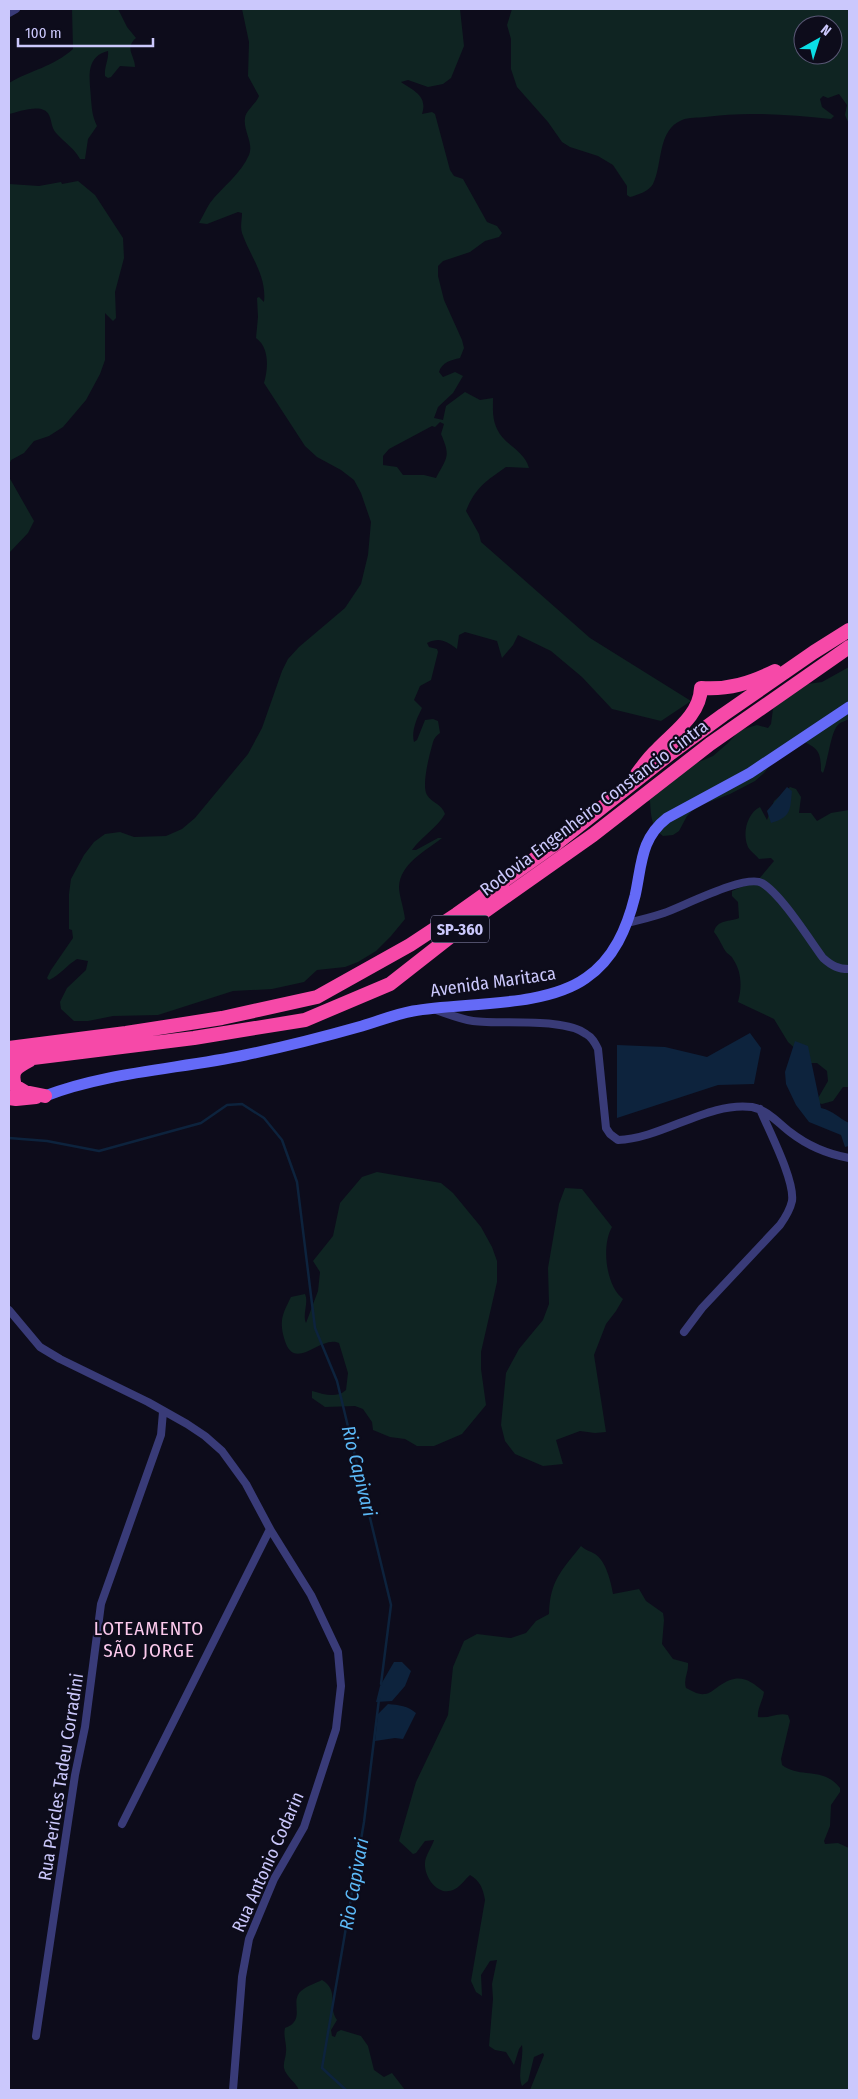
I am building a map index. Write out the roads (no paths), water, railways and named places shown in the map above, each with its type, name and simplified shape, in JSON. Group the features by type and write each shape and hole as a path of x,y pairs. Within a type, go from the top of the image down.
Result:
{"highway":[{"name":"Rodovia Engenheiro Constancio Cintra","path":"9,1048 222,1018 317,997 410,945 458,914 557,843 686,742 814,652 849,630"},
{"name":"Rodovia Engenheiro Constancio Cintra","path":"9,1061 194,1038 305,1020 390,984 464,926 593,835 710,744 846,650"},
{"path":"621,794 650,757 692,713 701,696 701,688 720,689 734,687 766,675 798,658 814,652"},
{"path":"35,1058 20,1065 12,1077 15,1086 25,1092 45,1096"},
{"path":"9,1098 16,1100 45,1096"}],"street":[{"path":"9,13 16,9"},
{"name":"Avenida Maritaca","path":"45,1096 67,1087 244,1056 317,1039 412,1011 545,996 570,988 587,978 615,949 627,923 645,846 656,827 667,818 750,773 849,707"},
{"path":"627,923 663,914 731,886 754,881 762,882 779,899 823,958 839,969 849,969"},
{"path":"434,1009 472,1021 550,1025 579,1029 586,1033 592,1038 598,1049 606,1128 618,1140 646,1134 729,1108 750,1107 760,1109 807,1144 823,1152 849,1158"},
{"path":"684,1332 702,1308 780,1225 788,1213 792,1193 778,1152 760,1109"},
{"name":"Rua Antonio Codarin","path":"9,1310 40,1347 163,1412 205,1436 222,1451 246,1484 270,1529 311,1595 338,1652 341,1686 336,1729 304,1827 274,1879 249,1938 242,1977 233,2090"},
{"name":"Rua Pericles Tadeu Corradini","path":"36,2036 75,1774 85,1727 101,1604 161,1435 163,1412"},
{"path":"122,1824 270,1529"}],"water":[{"path":"787,787 792,791 789,812 783,818 771,823 767,811"},
{"path":"750,1033 761,1048 754,1084 718,1085 617,1118 617,1045 665,1047 707,1057"},
{"path":"795,1041 808,1046 821,1108 849,1123 849,1146 845,1147 841,1135 809,1122 796,1105 786,1084 785,1072"},
{"path":"394,1662 402,1662 411,1671 405,1686 392,1701 376,1702 380,1686"},
{"path":"388,1704 407,1707 416,1713 403,1739 395,1738 375,1741 378,1714"}],"waterway":[{"name":"Rio Capivari","path":"9,1138 47,1141 99,1151 201,1123 227,1105 242,1104 264,1118 282,1140 297,1182 315,1328 337,1381 391,1605 381,1684"},
{"name":"Rio Capivari","path":"346,2090 322,2068 364,1822 379,1699"}],"district":[{"name":"LOTEAMENTO SÃO JORGE","path":"149,1639"}]}
